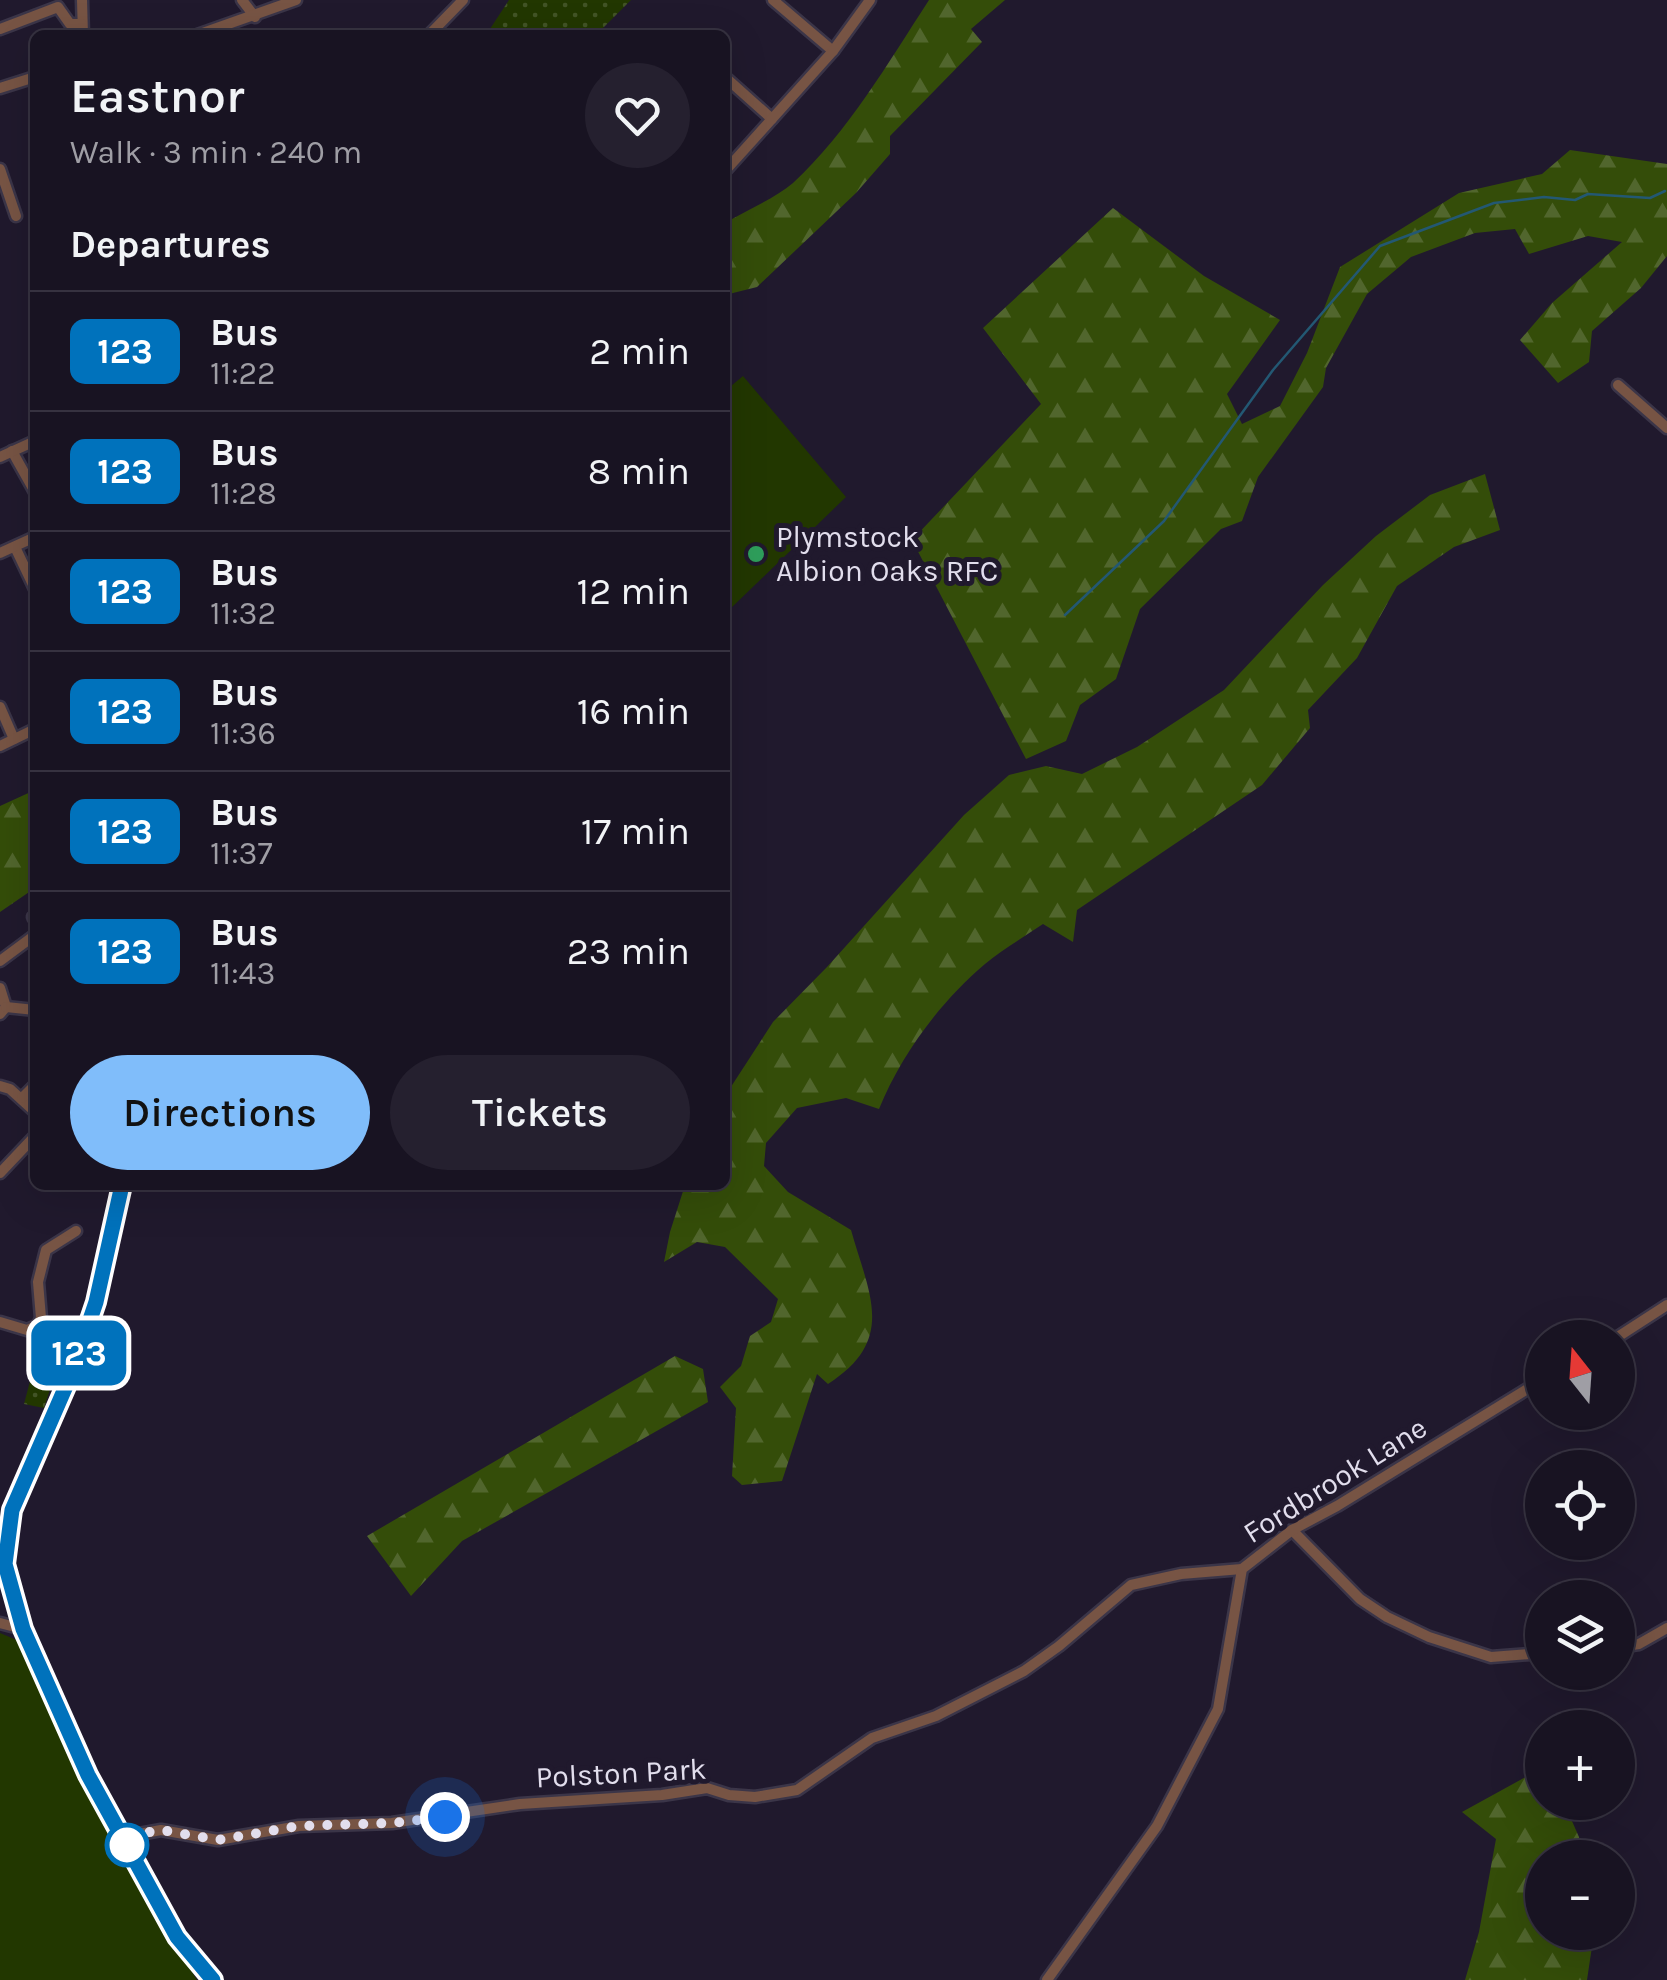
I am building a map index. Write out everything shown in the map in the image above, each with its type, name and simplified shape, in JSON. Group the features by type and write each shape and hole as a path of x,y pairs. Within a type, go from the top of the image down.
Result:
{"street":[{"path":"0,29 58,7 70,24 83,30 82,0"},
{"path":"242,0 256,16"},
{"path":"213,30 296,0"},
{"path":"434,30 463,0"},
{"path":"773,0 833,51"},
{"path":"730,164 741,147 772,119 833,51 870,0"},
{"path":"0,88 30,79"},
{"path":"730,81 772,119"},
{"path":"0,168 6,204 16,216"},
{"path":"1618,385 1667,428"},
{"path":"0,458 30,443"},
{"path":"12,451 30,483"},
{"path":"0,554 30,540"},
{"path":"15,547 30,578"},
{"path":"0,707 14,739"},
{"path":"0,746 30,731"},
{"path":"0,961 30,939"},
{"path":"0,988 3,1011 30,1010"},
{"path":"0,1086 30,1107"},
{"path":"22,1098 30,1090"},
{"path":"0,1173 30,1141"},
{"path":"121,1190 96,1302 79,1353 8,1523 5,1564 23,1629 88,1775 177,1937 213,1980"},
{"path":"0,1322 26,1330 38,1325 38,1282 46,1250 76,1231"},
{"path":"1635,1326 1667,1306"},
{"name":"Fordbrook Lane","path":"1047,1980 1157,1826 1218,1709 1242,1569 1292,1530 1338,1506 1525,1390"},
{"path":"1292,1530 1360,1599 1386,1617 1492,1657 1525,1654"},
{"name":"Polston Park","path":"123,1837 161,1830 218,1840 299,1826 392,1823 520,1804 684,1789 707,1788 755,1797 797,1790 872,1738 936,1716 1024,1671 1060,1646 1130,1585 1181,1574 1242,1569"},
{"path":"0,1623 23,1629"},
{"path":"1635,1644 1667,1628"}],"green space":[{"path":"509,0 631,0 601,30 489,30"},
{"path":"929,0 1005,0 971,29 982,42 890,136 890,154 856,193 757,287 730,294 730,220 793,183 832,142"},
{"path":"1570,150 1667,164 1667,256 1641,288 1592,331 1589,362 1558,383 1520,340 1552,303 1622,242 1588,236 1529,254 1515,229 1475,233 1411,257 1367,294 1326,368 1323,387 1258,477 1242,521 1221,529 1140,609 1116,679 1080,705 1066,741 1026,759 912,540 1041,404 983,328 1113,208 1204,276 1280,320 1227,394 1242,424 1280,406 1307,353 1340,267 1459,193 1542,174"},
{"name":"Plymstock Albion Oaks RFC","path":"743,376 846,497 730,609 730,387"},
{"path":"1485,474 1500,530 1454,547 1397,586 1357,658 1308,710 1310,728 1262,785 1077,910 1073,942 1043,924 985,964 923,1030 879,1109 846,1098 797,1108 766,1143 764,1166 788,1192 851,1230 872,1315 863,1350 850,1367 828,1384 817,1374 782,1481 742,1485 732,1476 736,1408 720,1387 741,1366 750,1336 771,1322 778,1299 725,1247 697,1242 664,1262 683,1190 730,1190 730,1088 773,1022 964,815 1009,775 1046,766 1082,774 1137,747 1224,690 1323,585 1376,536 1430,495"},
{"path":"30,792 30,891 0,912 0,806"},
{"path":"675,1356 703,1369 708,1402 462,1541 411,1596 367,1536"},
{"path":"33,1370 54,1377 44,1408 24,1404"},
{"path":"0,1633 19,1641 108,1831 197,1980 0,1980"},
{"path":"1525,1777 1525,1820 1572,1820 1579,1840 1525,1840 1525,1950 1591,1950 1587,1980 1465,1980 1479,1932 1496,1839 1462,1812"}],"waterway":[{"path":"1065,615 1164,521 1273,370 1380,246 1494,203 1544,197 1575,200 1588,194 1650,198 1665,191"}],"bus line":[{"name":"123","path":"121,1190 96,1302 73,1370 12,1510 5,1564 23,1629 88,1775 177,1937 213,1980"}],"place":[{"name":"Plymstock Albion Oaks RFC","path":"756,554"}],"route":[{"path":"127,1845 123,1837 161,1830 218,1840 299,1826 445,1817"}]}
